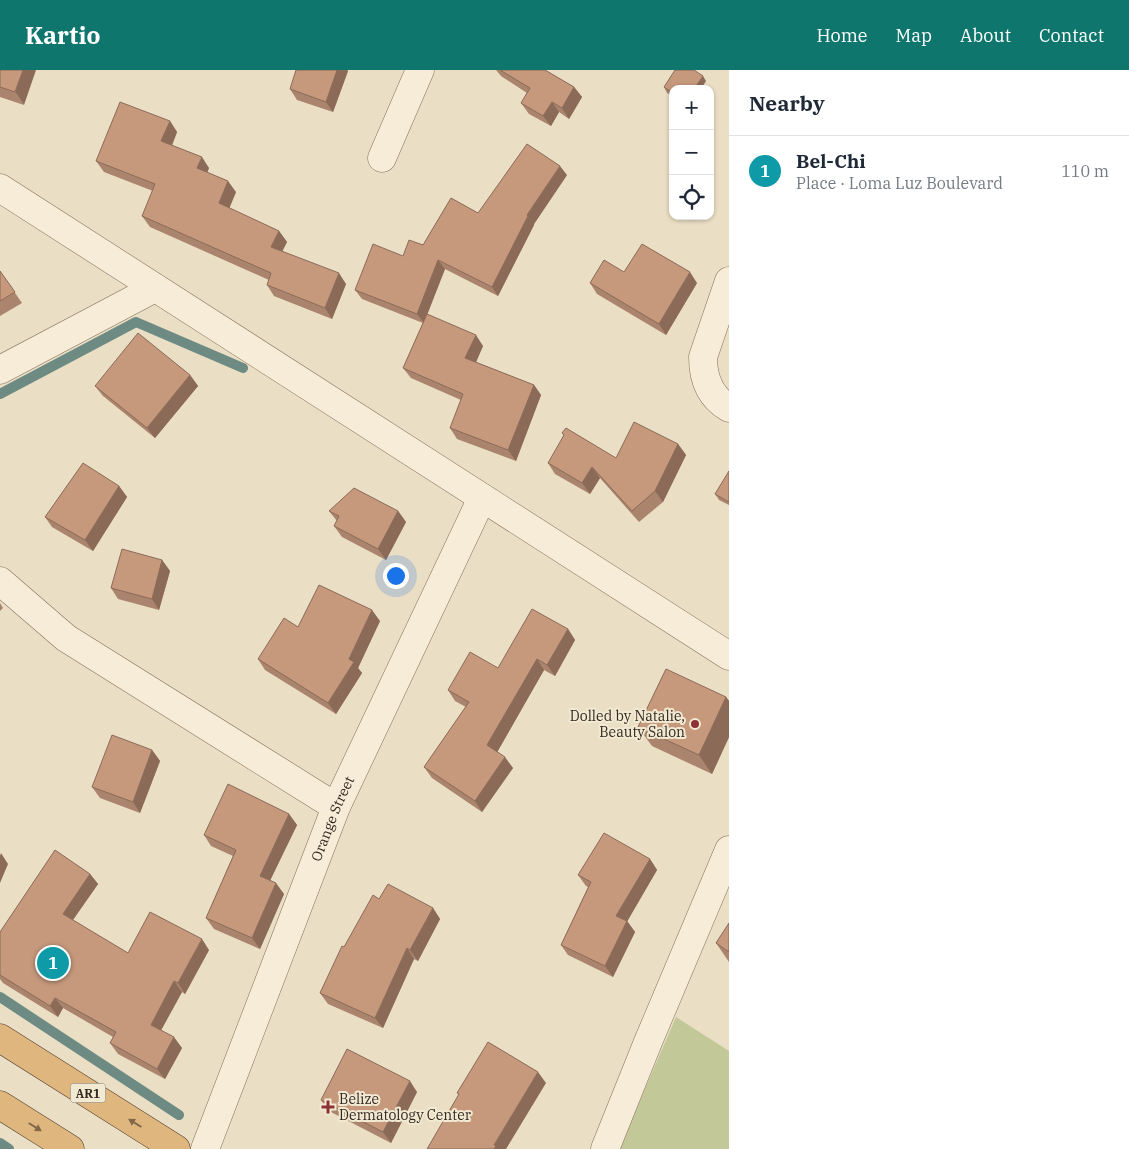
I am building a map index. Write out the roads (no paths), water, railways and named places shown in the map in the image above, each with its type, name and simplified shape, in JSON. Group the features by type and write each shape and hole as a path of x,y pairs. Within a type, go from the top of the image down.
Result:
{"highway":[{"name":"AR1","path":"0,1038 176,1149"},
{"path":"0,1105 70,1149"}],"street":[{"path":"382,158 420,70"},
{"path":"0,188 729,656"},
{"path":"729,281 703,357 703,370 709,388 723,405 729,408"},
{"path":"0,370 155,288"},
{"name":"Orange Street","path":"205,1149 336,807 482,498"},
{"path":"0,581 66,638 336,807"},
{"path":"605,1149 651,1034 729,850"}],"waterway":[{"path":"0,394 136,322 243,368"},
{"path":"0,997 179,1115"},
{"path":"0,1143 9,1149"}],"place":[{"name":"Dolled by Natalie, Beauty Salon","path":"695,724"},
{"name":"Bel-Chi","path":"53,963"},
{"name":"Belize Dermatology Center","path":"328,1107"}]}
